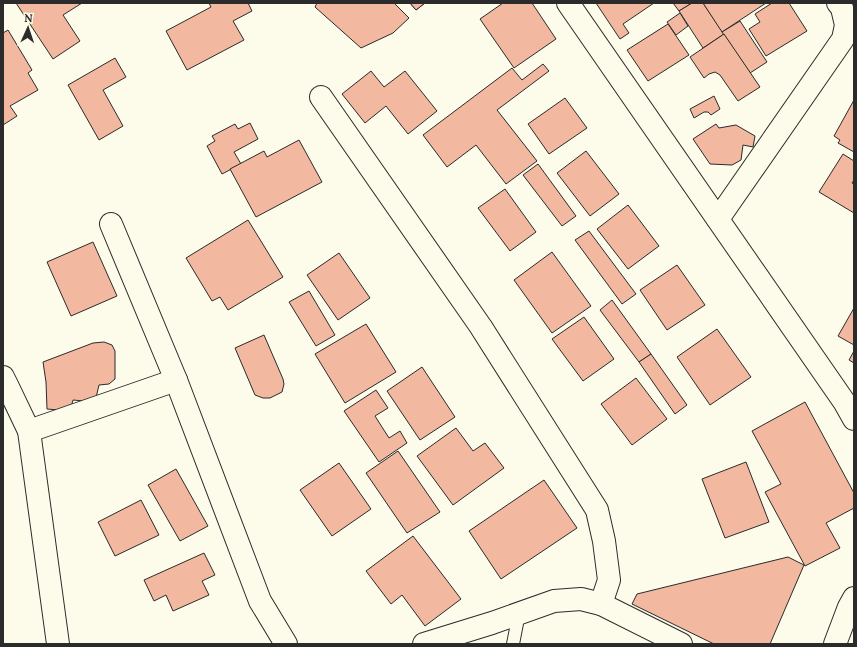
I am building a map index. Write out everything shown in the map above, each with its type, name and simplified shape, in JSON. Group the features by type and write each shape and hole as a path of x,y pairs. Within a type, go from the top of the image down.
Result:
{"street":[{"path":"568,3 718,219 854,419"},
{"path":"718,219 843,39 846,25 842,8 838,3"},
{"path":"322,97 481,327 597,510 604,541 609,580 601,604"},
{"path":"111,224 176,380 260,601 286,644"},
{"path":"29,431 176,380"},
{"path":"4,383 29,431 58,644"},
{"path":"835,644 854,598"},
{"path":"424,644 554,601 581,599 601,604 682,644"}],"lane":[{"path":"513,644 519,613"}],"building":[{"path":"16,3 82,3 63,15 80,41 53,59"},
{"path":"209,3 248,3 252,11 233,21 244,40 187,70 166,31 211,7"},
{"path":"317,3 394,3 409,18 393,33 361,48 315,7"},
{"path":"410,3 425,3 416,10"},
{"path":"410,3 425,3 416,10"},
{"path":"503,3 532,3 556,39 514,68 480,19"},
{"path":"596,3 654,3 623,24 629,33 620,39"},
{"path":"673,3 692,3 679,11"},
{"path":"692,3 703,3 724,34 703,48 679,11"},
{"path":"703,3 766,3 722,32"},
{"path":"772,3 789,3 807,31 766,56 749,29 760,22 755,14"},
{"path":"680,13 688,26 676,35 667,22"},
{"path":"740,21 767,62 750,73 722,32"},
{"path":"668,24 689,55 648,81 627,50"},
{"path":"8,30 32,70 28,73 38,90 10,106 17,116 3,125 3,33"},
{"path":"724,34 760,87 738,101 720,75 715,72 704,78 690,57"},
{"path":"115,58 126,77 103,90 123,126 99,140 68,85"},
{"path":"543,64 549,71 497,110 537,161 506,184 476,145 447,167 423,135 512,68 522,80"},
{"path":"371,71 384,87 405,71 437,111 408,134 386,106 365,123 342,94"},
{"path":"714,96 720,109 711,115 708,112 704,112 694,118 690,109"},
{"path":"565,98 587,128 549,154 528,124"},
{"path":"854,100 854,152 838,143 840,140 834,136"},
{"path":"250,123 258,139 234,152 241,164 222,174 207,146 215,141 212,136 235,124 238,129"},
{"path":"716,124 719,128 736,125 755,136 753,147 743,145 741,160 732,165 710,164 693,139"},
{"path":"299,140 322,182 256,217 230,169 264,151 267,157"},
{"path":"586,151 619,194 590,216 557,173"},
{"path":"843,154 854,161 854,180 852,183 854,184 854,213 819,192"},
{"path":"538,164 576,216 562,226 523,175"},
{"path":"505,189 536,232 510,251 478,208"},
{"path":"628,205 659,246 628,269 597,229"},
{"path":"248,220 283,277 228,310 220,297 212,301 186,258"},
{"path":"589,231 636,294 622,304 575,240"},
{"path":"93,242 117,296 71,316 47,262"},
{"path":"552,252 591,306 552,333 514,280"},
{"path":"339,253 370,298 338,320 307,275"},
{"path":"677,265 705,305 667,330 640,290"},
{"path":"309,291 335,335 316,346 289,302"},
{"path":"612,300 651,354 639,362 600,310"},
{"path":"854,308 854,345 838,336"},
{"path":"584,317 614,359 583,381 552,339"},
{"path":"366,324 396,372 345,403 315,354"},
{"path":"717,329 751,377 710,405 677,357"},
{"path":"264,335 284,384 282,392 270,398 263,398 255,395 235,348"},
{"path":"104,342 112,345 115,351 115,379 109,384 99,385 95,402 73,400 70,411 47,409 46,382 43,362 93,343"},
{"path":"854,351 854,363 849,360"},
{"path":"651,354 687,405 675,414 639,362"},
{"path":"422,367 455,417 420,440 387,391"},
{"path":"636,378 667,419 632,445 601,404"},
{"path":"376,390 388,408 375,416 389,438 400,431 407,443 379,462 344,411"},
{"path":"805,402 854,493 854,508 826,523 840,548 805,566 765,492 781,484 752,431"},
{"path":"456,428 473,451 485,443 504,468 453,505 417,456"},
{"path":"398,451 440,512 407,533 366,473"},
{"path":"746,462 769,522 725,538 702,479"},
{"path":"339,463 371,509 332,536 300,490"},
{"path":"176,469 208,526 180,541 148,485"},
{"path":"544,480 577,528 501,579 469,531"},
{"path":"141,500 159,535 115,556 98,522"},
{"path":"413,536 461,599 425,626 402,595 391,604 366,571"},
{"path":"204,553 215,575 202,581 209,595 173,611 166,595 154,601 144,580"},
{"path":"788,557 804,565 770,644 714,644 632,604 637,594"}]}
